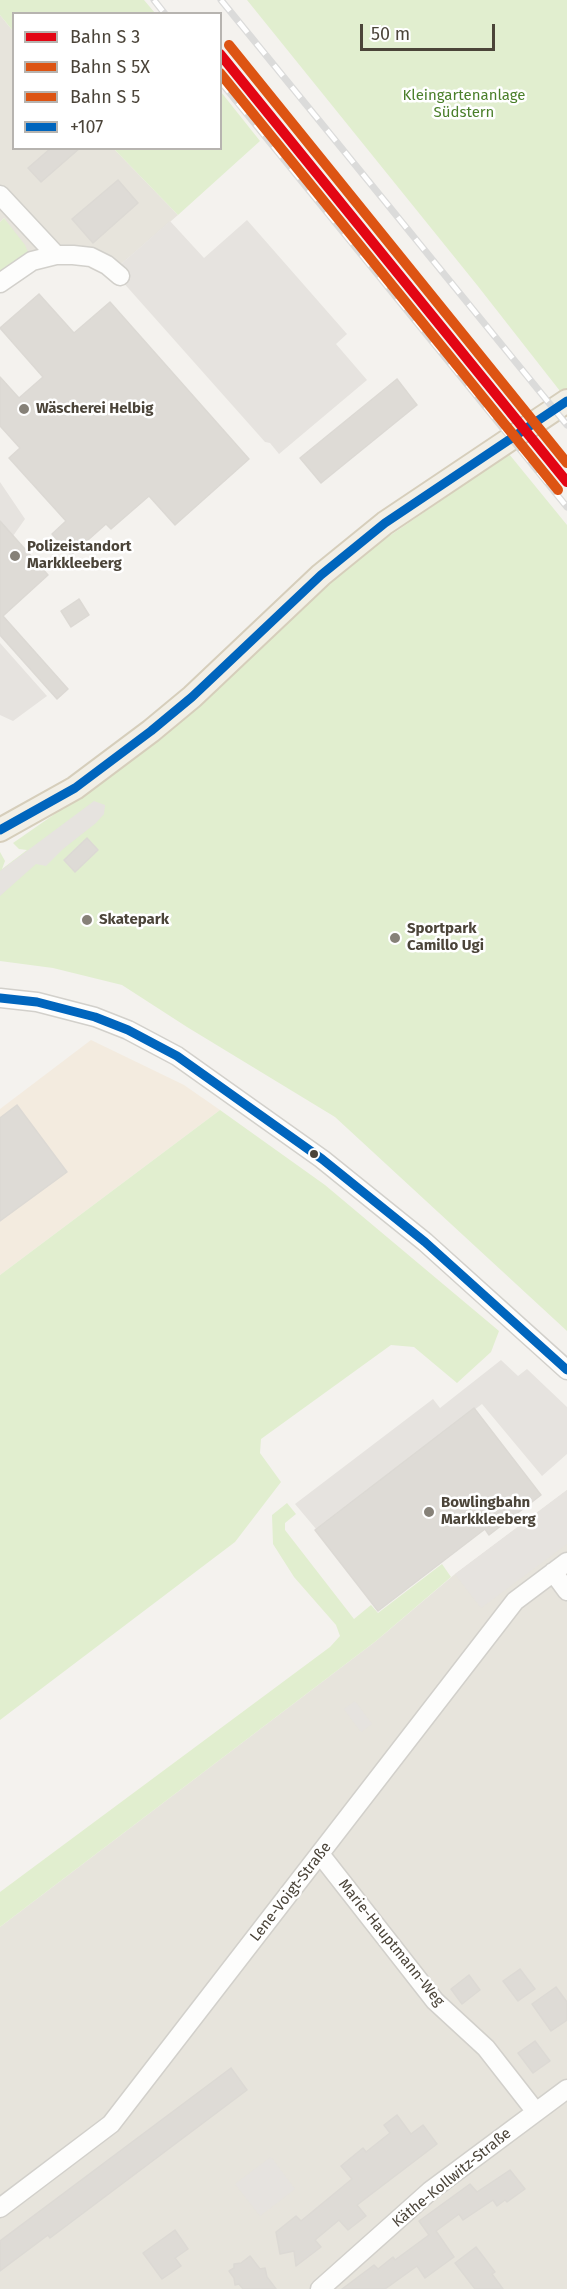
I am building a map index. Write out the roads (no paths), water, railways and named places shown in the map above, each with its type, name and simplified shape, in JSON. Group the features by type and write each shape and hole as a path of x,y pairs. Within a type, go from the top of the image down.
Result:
{"main road":[{"path":"0,830 75,788 151,731 200,689 321,575 385,523 567,401"}],"street":[{"path":"0,195 56,255"},
{"path":"0,283 32,261 56,255 91,257 107,265 120,276"},
{"path":"0,998 46,1004 95,1017 128,1030 177,1056 322,1160 417,1235 567,1370"},
{"path":"560,1567 567,1591"},
{"name":"Lene-Voigt-Straße","path":"0,2208 111,2124 515,1601 560,1567"},
{"name":"Marie-Hauptmann-Weg","path":"320,1854 435,2001 486,2048 536,2112"},
{"name":"Käthe-Kollwitz-Straße","path":"320,2289 430,2192 536,2112 565,2094"}],"railway":[{"path":"154,0 163,12"},
{"path":"221,0 567,425"},
{"path":"222,83 567,507"}],"place":[{"name":"Wäscherei Helbig","path":"24,409"},
{"name":"Polizeistandort Markkleeberg","path":"15,556"},
{"name":"Skatepark","path":"87,920"},
{"name":"Sportpark Camillo Ugi","path":"395,938"},
{"name":"Bowlingbahn Markkleeberg","path":"429,1512"}],"park label":[{"name":"Kleingartenanlage Südstern","path":"464,104"}]}
